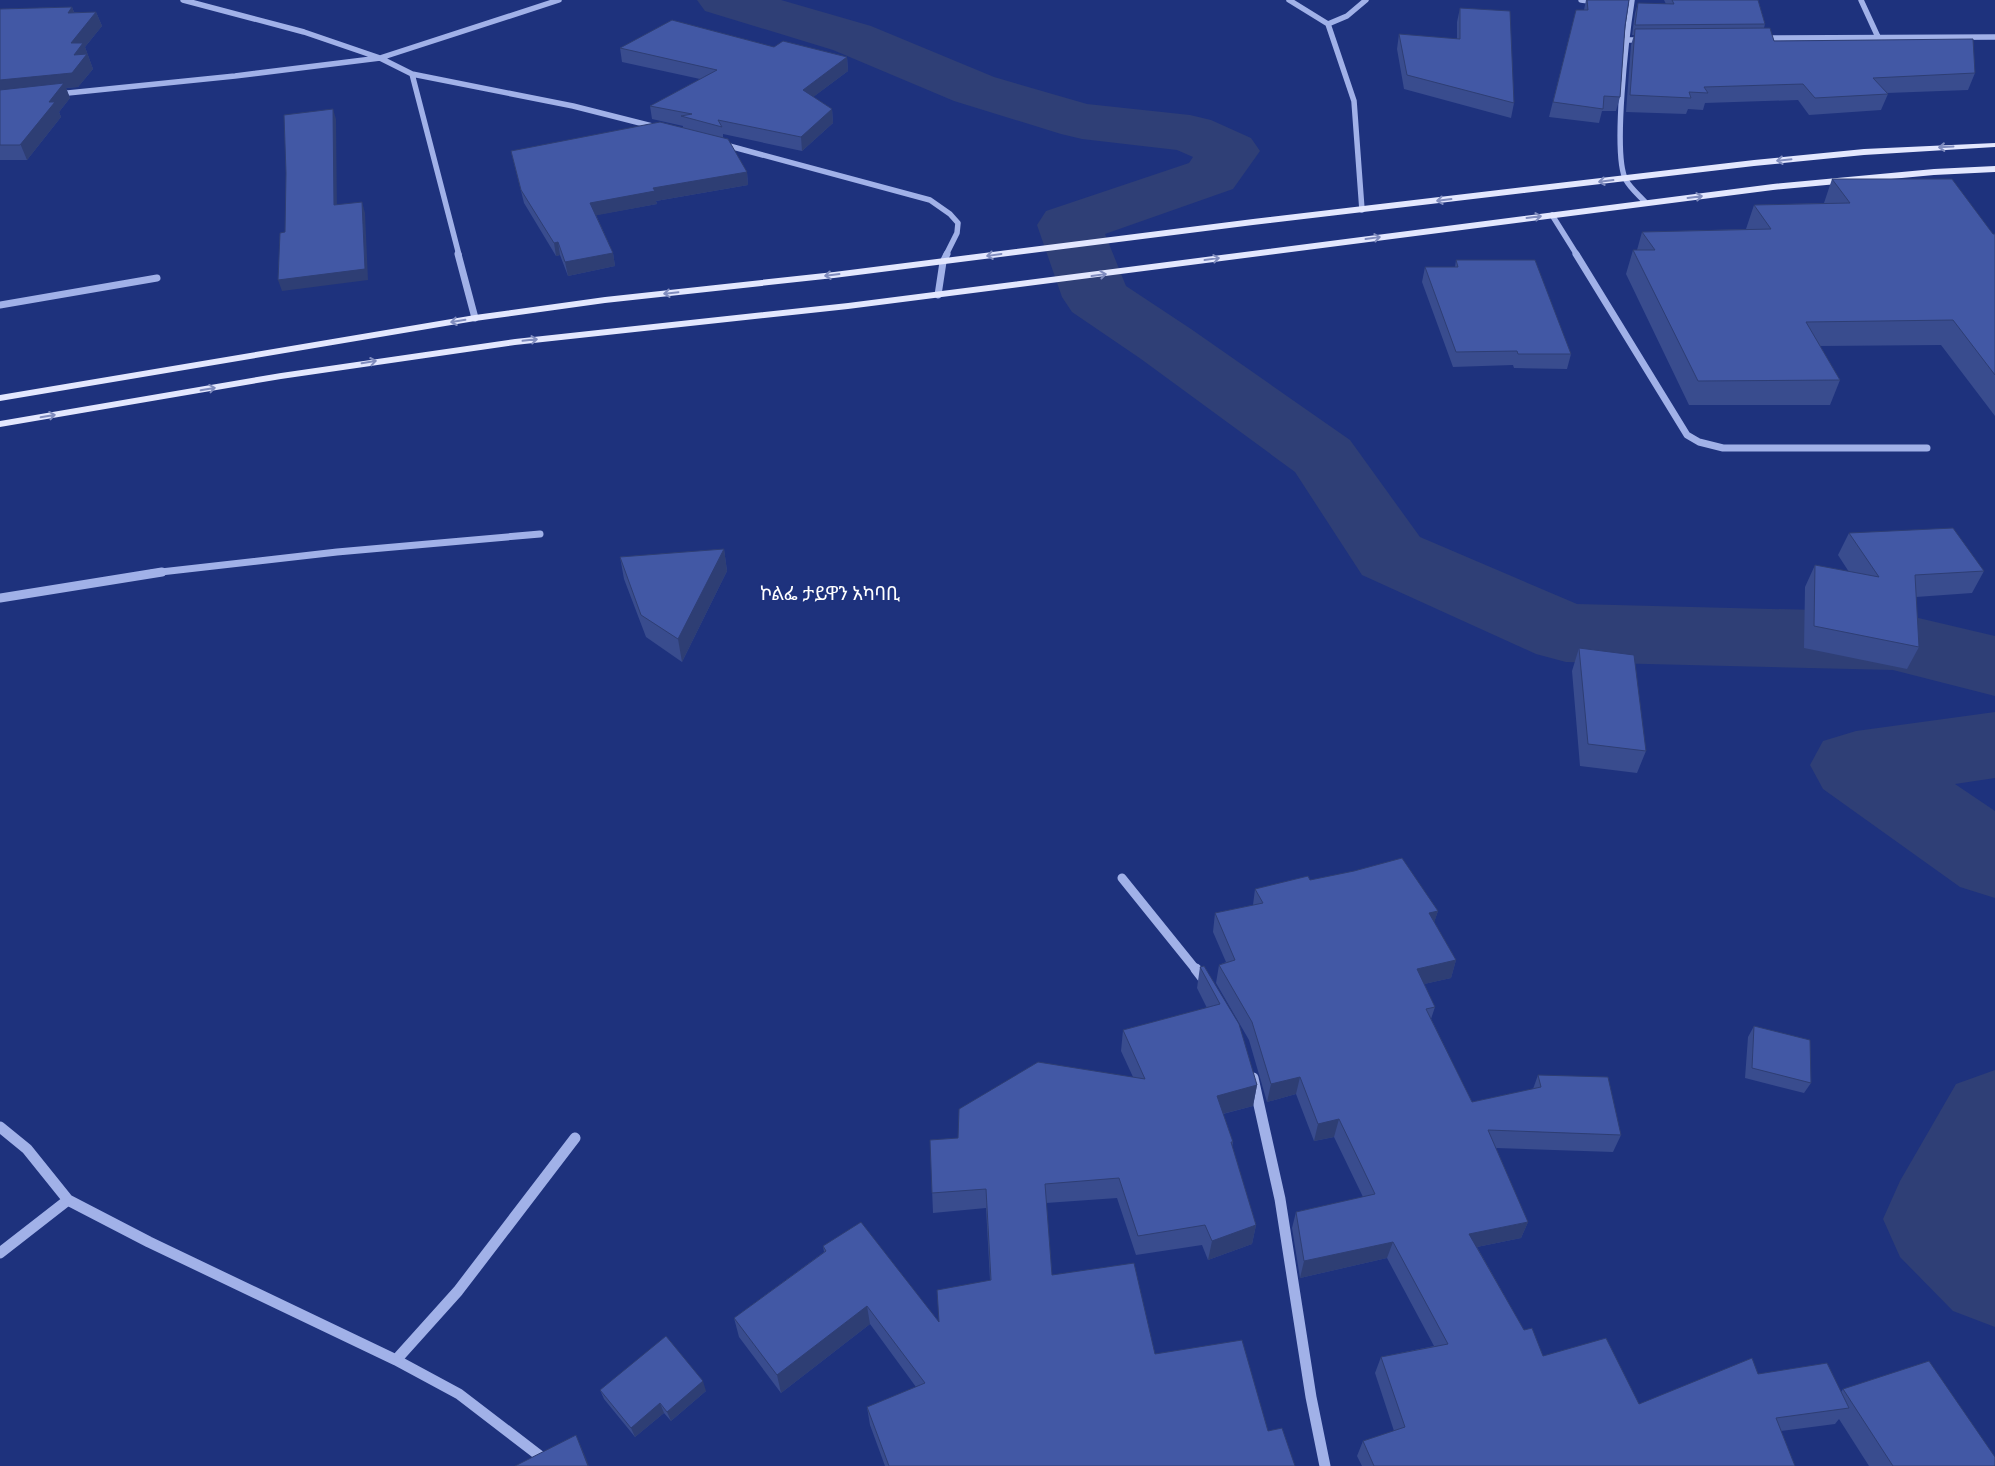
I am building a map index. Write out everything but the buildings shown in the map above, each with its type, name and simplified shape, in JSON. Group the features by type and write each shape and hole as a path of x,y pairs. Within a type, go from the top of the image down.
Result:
{"main road":[{"path":"0,398 475,318 605,300 943,262 1754,162 1864,152 1995,145"},
{"path":"0,424 405,357 515,342 1050,281 1773,187 1937,176 1995,169"}],"street":[{"path":"184,0 304,32 380,58 412,74 573,106 665,129"},
{"path":"48,95 235,76 380,58 559,0"},
{"path":"1288,0 1328,24 1354,101 1362,210"},
{"path":"1328,24 1347,16 1366,0"},
{"path":"1581,0 1607,3"},
{"path":"1861,0 1878,37"},
{"path":"1624,4 1632,3 1626,40 1620,146 1625,179 1646,203"},
{"path":"1752,38 1995,37"},
{"path":"1626,40 1646,40"},
{"path":"412,74 475,318"},
{"path":"711,141 930,200 946,210 958,223 957,233 943,262 938,294"},
{"path":"1552,215 1687,435 1699,442 1710,445 1737,448 1927,448"},
{"path":"0,305 156,278"},
{"path":"0,598 76,584 222,564 540,534"},
{"path":"1122,878 1215,995"},
{"path":"1250,1068 1258,1095 1280,1199 1311,1397 1325,1466"},
{"path":"0,1127 27,1149 68,1200 149,1242 396,1360 458,1394 553,1466"},
{"path":"396,1360 458,1291 575,1138"},
{"path":"0,1253 68,1200"}],"waterway":[{"path":"724,0 852,38 974,89 1082,121 1190,133 1229,151 1211,176 1069,225 1096,297 1166,344 1323,456 1391,556 1566,633 1893,641 1995,666"},
{"path":"1995,745 1856,765 1995,860"},
{"path":"1995,1119 1941,1219 1995,1271"}],"district":[{"name":"ኮልፌ ታይዋን አካባቢ","path":"830,593"}]}
